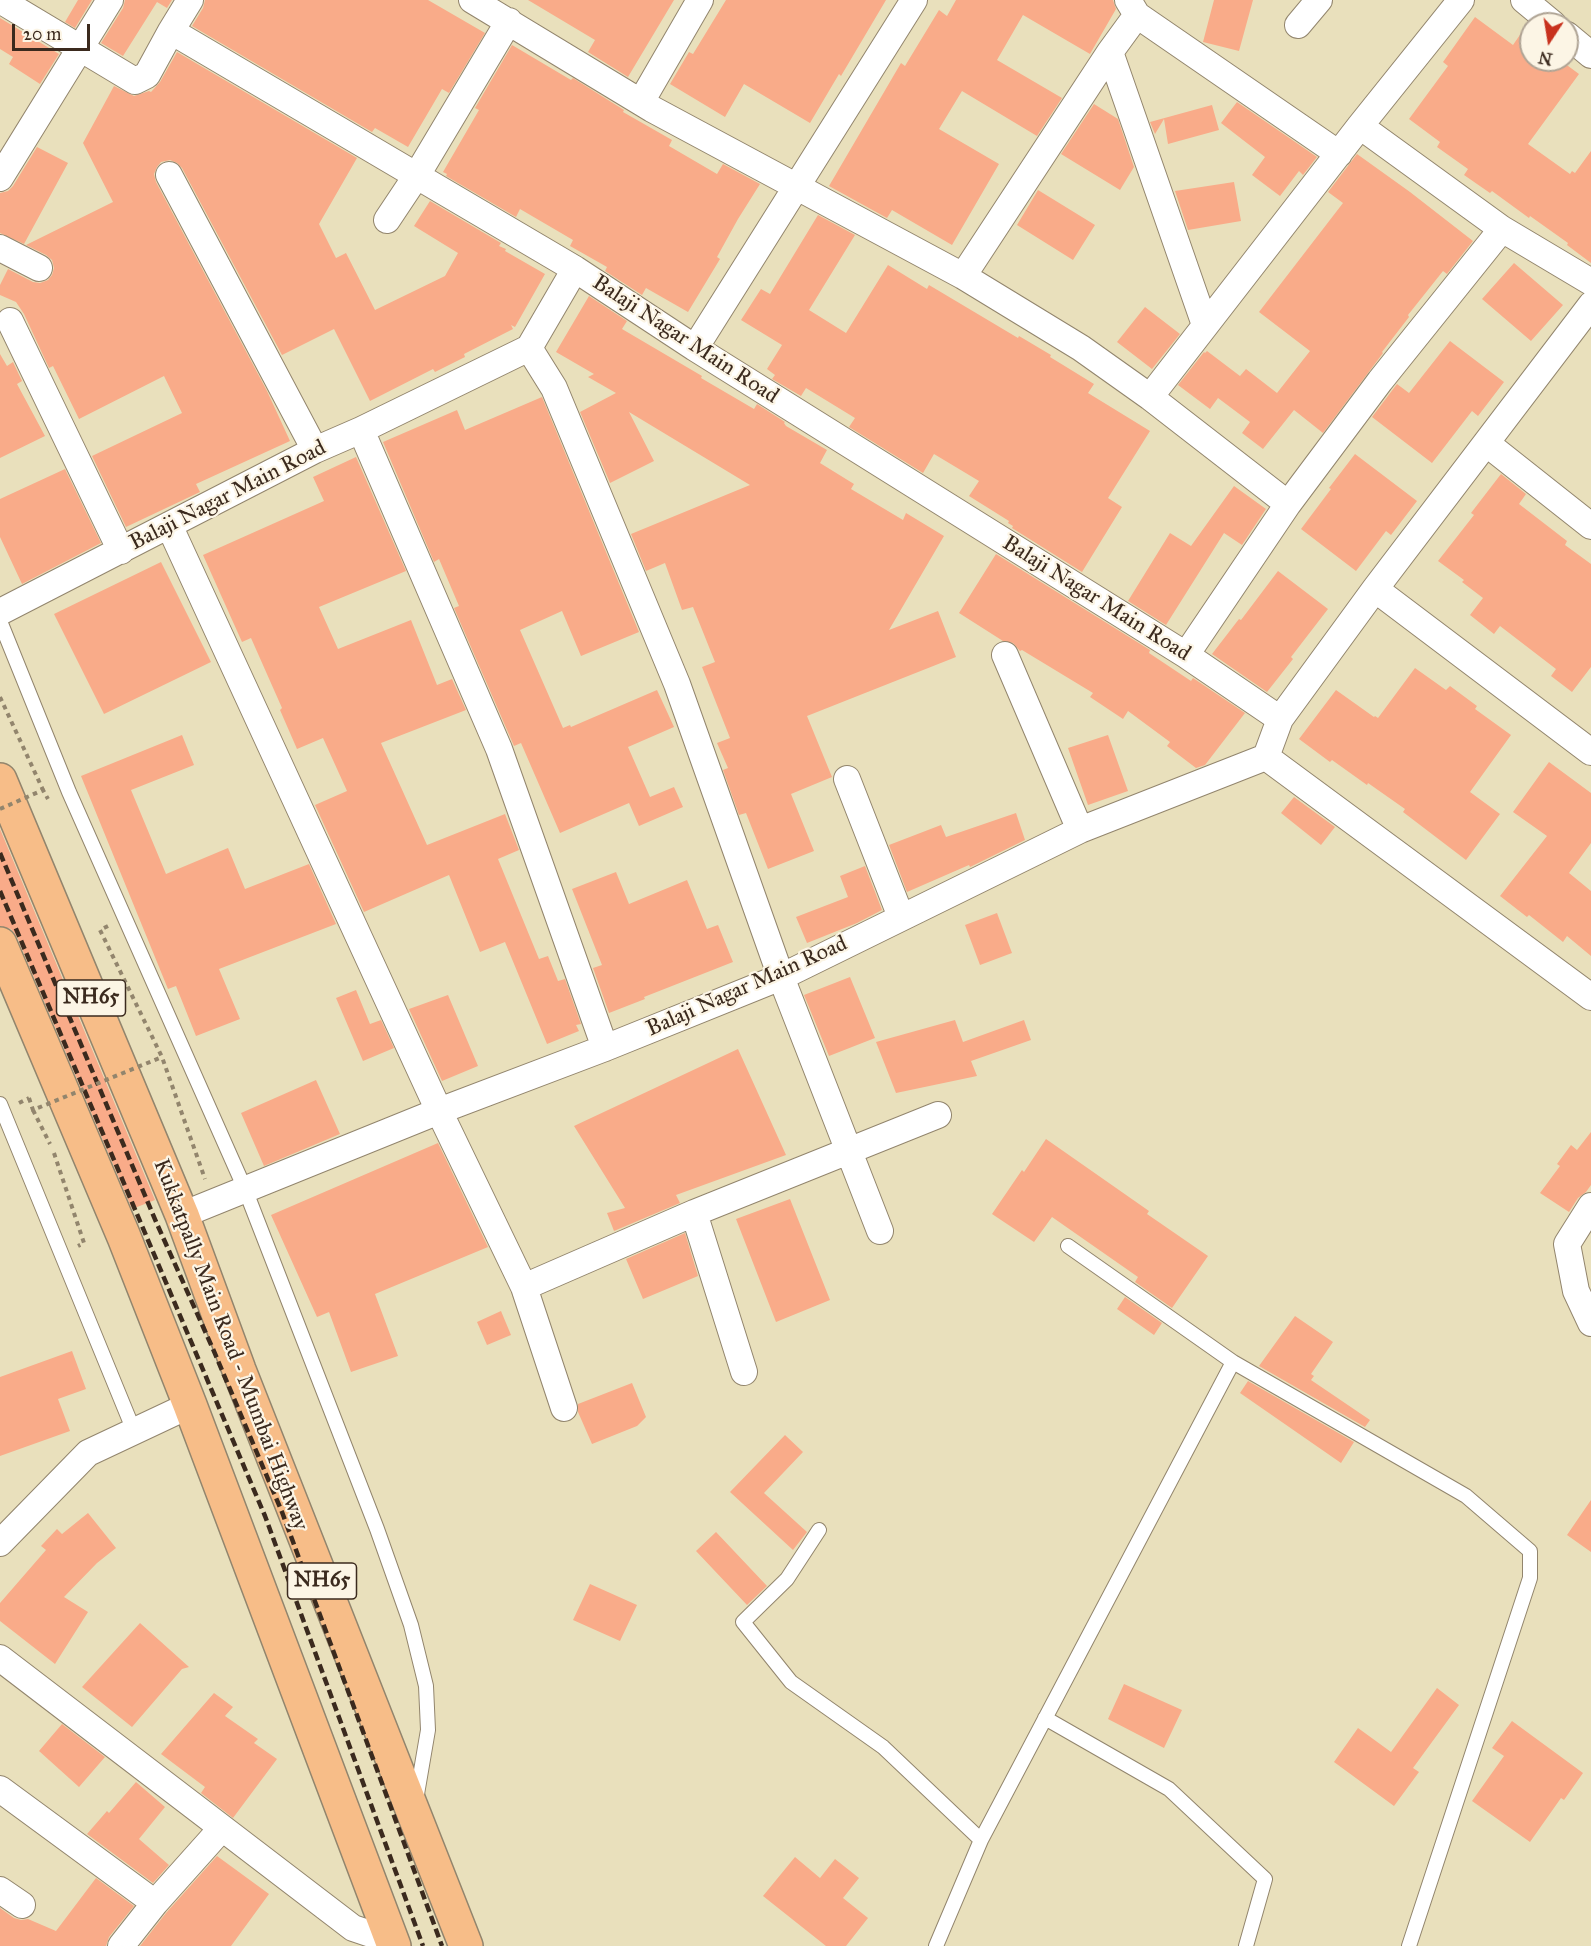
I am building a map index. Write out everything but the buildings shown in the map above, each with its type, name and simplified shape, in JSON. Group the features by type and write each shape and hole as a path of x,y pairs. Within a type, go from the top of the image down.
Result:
{"highway":[{"name":"Kukkatpally Main Road - Mumbai Highway","path":"0,780 182,1215 239,1370 466,1946"},
{"name":"NH65","path":"0,944 124,1237 190,1405 393,1943"}],"street":[{"path":"0,0 135,81 147,75 190,0"},
{"path":"0,178 110,0"},
{"path":"472,0 641,102 963,276 1081,348 1150,397 1288,504"},
{"path":"641,102 700,0"},
{"path":"695,348 914,0"},
{"path":"1298,25 1318,0"},
{"path":"1150,397 1360,126 1461,0"},
{"path":"1524,0 1538,12"},
{"path":"963,276 1110,52 1133,8 1339,154"},
{"path":"387,220 417,175 509,21"},
{"path":"171,31 575,269"},
{"path":"1579,45 1591,55"},
{"path":"1110,52 1205,325"},
{"path":"1360,126 1502,228 1591,282"},
{"path":"169,175 315,450"},
{"path":"1186,655 1288,504 1380,381 1502,228"},
{"path":"0,248 39,268"},
{"name":"Balaji Nagar Main Road","path":"0,612 315,450 529,348 575,269 695,348 1186,655 1280,719"},
{"path":"1591,304 1375,589 1280,719 1266,757 1591,997"},
{"path":"10,321 121,551"},
{"path":"529,348 554,388 677,684 781,977 880,1231"},
{"path":"361,430 499,749 605,1048"},
{"path":"1486,443 1591,526"},
{"path":"169,525 440,1111 524,1287 564,1408"},
{"path":"1375,589 1591,752"},
{"path":"1005,655 1080,830"},
{"name":"Balaji Nagar Main Road","path":"182,1215 781,977 1080,830 1266,757"},
{"path":"847,779 901,916"},
{"path":"524,1287 694,1213 938,1115"},
{"path":"1591,1206 1567,1244 1576,1291 1591,1323"},
{"path":"694,1213 744,1372"},
{"path":"0,1542 88,1453 190,1405"},
{"path":"0,1658 352,1928 393,1943"},
{"path":"0,1789 155,1904"},
{"path":"121,1946 222,1828"},
{"path":"0,1890 22,1905"}],"lane":[{"path":"0,621 69,792 245,1189 377,1529 411,1624 426,1686 428,1730 414,1814"},
{"path":"0,1104 134,1431"},
{"path":"1068,1246 1233,1362 1466,1496 1530,1551 1530,1578 1409,1946"},
{"path":"936,1946 981,1839 1233,1362"},
{"path":"819,1530 787,1579 743,1622 790,1682 883,1747 981,1839"},
{"path":"1045,1719 1169,1789 1265,1880 1245,1946"}],"path":[{"path":"0,697 48,799"},
{"path":"0,809 43,790"},
{"path":"100,930 162,1057 203,1174"},
{"path":"33,1110 162,1057"},
{"path":"29,1098 53,1150 84,1243"}],"railway":[{"path":"0,853 282,1512 442,1946"},
{"path":"0,891 265,1516 423,1946"}]}
